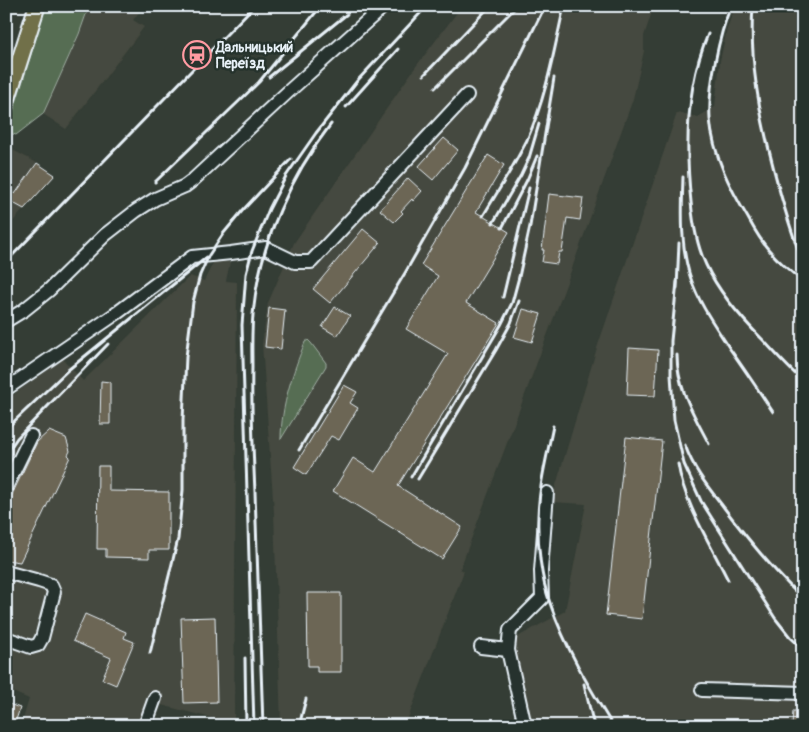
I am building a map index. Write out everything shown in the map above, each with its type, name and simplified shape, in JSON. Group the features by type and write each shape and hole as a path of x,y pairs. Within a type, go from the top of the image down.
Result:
{"main road":[{"path":"6,103 11,71 37,6"}],"street":[{"path":"6,322 49,290 105,235 136,210 155,198 194,180 384,6"},
{"path":"6,388 117,313 192,256 266,248 295,262 310,262 468,95"},
{"path":"6,487 31,436"},
{"path":"525,726 508,650 510,630 542,598 541,571 547,493"},
{"path":"6,572 39,580 51,586 54,592 42,638 38,645 32,647 6,638"},
{"path":"480,647 508,650"},
{"path":"702,690 803,693"},
{"path":"145,726 155,698"}],"shaded area":[{"path":"89,6 144,6 133,20 144,27 66,129 43,114 79,34"},
{"path":"462,6 654,6 644,36 644,51 633,99 460,569 464,571 405,726 281,726 274,512 262,344 268,303 294,243 414,69"},
{"path":"735,6 803,6 803,726 528,726 512,640 565,611 586,504 551,502 596,351 677,113 698,117 715,107 720,61 727,29"},
{"path":"11,149 55,175 6,229 6,162"},
{"path":"214,261 230,262 226,281 237,282 234,724 150,702 140,726 21,726 29,699 6,689 6,400 63,359 83,381 190,276 204,281"}],"green space":[{"path":"46,6 89,6 79,34 43,114 16,135 7,132"},
{"path":"308,340 326,363 326,366 281,439 288,389 305,342"}],"building":[{"path":"444,138 458,150 433,180 418,167"},
{"path":"488,155 504,165 476,212 509,232 466,303 499,323 398,486 462,527 442,559 333,491 353,458 375,472 448,354 406,329 438,276 421,265"},
{"path":"37,163 55,175 24,209 6,199 6,188 15,194"},
{"path":"408,178 422,191 401,211 403,213 394,222 380,210"},
{"path":"549,194 583,198 580,220 567,218 562,252 559,252 557,264 542,262"},
{"path":"363,229 380,243 330,303 313,289"},
{"path":"335,307 350,316 337,336 322,327"},
{"path":"269,308 285,310 281,349 265,347"},
{"path":"523,309 541,314 532,342 514,337"},
{"path":"629,348 658,350 655,396 627,395"},
{"path":"101,381 110,382 110,424 100,424"},
{"path":"344,385 357,392 350,403 358,408 339,440 331,436 306,475 294,467"},
{"path":"49,431 66,438 70,451 68,455 70,457 20,562 6,560 6,507 37,442"},
{"path":"626,437 662,441 642,619 606,615"},
{"path":"98,466 109,466 109,491 169,492 169,550 149,550 149,558 106,557 106,549 97,549"},
{"path":"307,593 341,593 341,672 317,672 317,666 308,666"},
{"path":"85,614 126,632 124,638 134,642 116,685 102,679 111,658 73,641"},
{"path":"215,617 217,702 184,703 181,618"},
{"path":"6,703 20,708 14,726 6,726"},
{"path":"793,711 803,711 803,726 792,726"}],"railway":[{"path":"6,262 254,6"},
{"path":"155,182 259,82 321,6"},
{"path":"254,726 242,325 246,274 252,251 269,209 286,176 316,133 357,81 427,6"},
{"path":"424,75 490,6"},
{"path":"435,88 517,6"},
{"path":"299,450 405,273 465,168 545,6"},
{"path":"483,216 517,159 534,124 549,74 564,6"},
{"path":"731,6 719,46 711,92 710,119 715,145 723,171 758,235 777,259 803,281"},
{"path":"753,6 754,68 760,109 780,193 803,262"},
{"path":"269,77 347,14"},
{"path":"708,34 695,74 689,117 689,181 694,226 698,242 711,275 731,305 803,381"},
{"path":"346,107 398,49"},
{"path":"547,120 554,78"},
{"path":"411,477 501,325 512,303 530,226 548,115"},
{"path":"263,726 252,413 253,314 263,257 280,210 303,165 331,124"},
{"path":"493,223 529,158 539,124"},
{"path":"502,228 537,156"},
{"path":"150,653 178,539 183,490 183,420 186,357 193,302 200,275 209,255 223,234 291,159"},
{"path":"683,177 683,241 687,267 694,288 714,324 773,412"},
{"path":"503,297 529,188"},
{"path":"677,288 679,243"},
{"path":"6,429 68,370 207,257"},
{"path":"677,282 671,341 671,375 674,420 684,464 701,501 775,618 790,637 803,649"},
{"path":"418,479 496,350 511,323 519,301"},
{"path":"6,454 17,438 108,344"},
{"path":"677,355 683,390 709,444"},
{"path":"553,426 540,494 538,516 538,538 542,572 550,603 570,651 586,682 613,726"},
{"path":"685,445 697,471 713,494 762,556 803,599"},
{"path":"678,464 681,479 692,509 728,580"},
{"path":"245,658 246,726"},
{"path":"584,684 594,726"},
{"path":"299,726 306,699"}],"place":[{"name":"Дальницький Переїзд","path":"197,55"}]}
